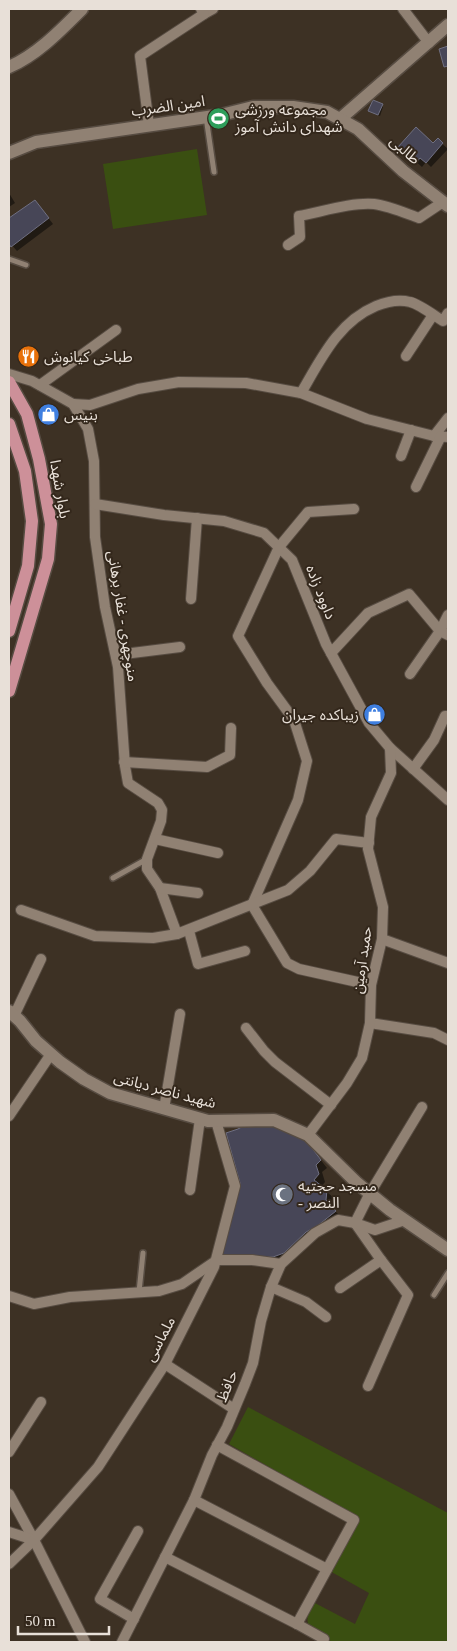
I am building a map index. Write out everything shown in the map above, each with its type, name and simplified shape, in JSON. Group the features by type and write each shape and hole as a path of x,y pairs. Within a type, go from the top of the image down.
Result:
{"main road":[{"path":"9,67 22,61 67,24 82,9"},
{"path":"340,119 448,25"},
{"name":"امین الضرب","path":"9,153 36,142 206,117 253,107 292,107 327,112 340,119"},
{"name":"طالبی","path":"340,119 358,129 403,171 446,204"},
{"name":"بلوار شهدا","path":"9,382 27,414 39,459 51,524 48,559 12,666 9,691"},
{"path":"9,424 25,471 32,521 28,566 9,631"},
{"name":"شهید ناصر دیانتی","path":"12,1014 51,1054 84,1079 110,1093 200,1119 216,1121 274,1120 308,1135 370,1193 448,1250"}],"street":[{"path":"403,9 429,43"},
{"path":"149,125 140,56 206,11"},
{"path":"288,245 300,237 299,216 372,204 398,210 420,218 446,204"},
{"path":"302,393 326,350 343,327 366,310 388,302 411,302 433,315 446,317"},
{"path":"406,356 433,315"},
{"path":"40,385 116,330"},
{"path":"9,374 32,381 73,404 90,405 138,389 179,382 246,383 302,393 367,419 441,436"},
{"name":"منوچهری - غفار برهانی","path":"73,404 88,429 94,461 95,538 104,607 116,654 124,762 128,783 158,803 162,810 155,839 147,859"},
{"path":"416,487 448,418"},
{"path":"401,456 411,430"},
{"name":"داوود زاده","path":"95,504 164,515 224,521 264,533 292,560 331,653 368,723 390,748 448,800"},
{"path":"252,905 298,800 307,761 294,720 267,683 238,636 278,547 308,512 354,509"},
{"path":"192,599 197,518"},
{"path":"331,653 368,613 409,594 444,633"},
{"path":"410,674 444,633 448,615"},
{"path":"116,654 180,647"},
{"path":"414,769 434,740 446,716 448,716"},
{"path":"124,762 207,767 230,755 231,728"},
{"name":"حمید آرمین","path":"308,1135 347,1083 362,1058 370,1023 371,985 382,939 383,907 368,849 371,817 391,773 390,748"},
{"path":"155,839 218,853"},
{"path":"21,910 95,936 153,938 177,934 189,931 288,890 310,871 336,839 369,843"},
{"path":"147,859 147,869 160,888 177,934"},
{"path":"160,888 198,893"},
{"path":"252,905 287,963 299,969 371,985"},
{"path":"189,931 198,964 245,951"},
{"path":"382,939 448,963"},
{"path":"12,1014 41,959"},
{"path":"164,1109 180,1014"},
{"path":"370,1023 434,1033 448,1040"},
{"path":"246,1028 275,1062 331,1105"},
{"path":"9,1116 51,1054"},
{"path":"368,1386 408,1295 355,1223 370,1193 422,1107"},
{"path":"190,1190 200,1119"},
{"name":"ملماسی","path":"9,1564 34,1540 98,1467 165,1364 216,1260 235,1186 216,1121"},
{"name":"حافظ","path":"122,1642 194,1500 234,1409 253,1363 261,1321 280,1264 315,1233 338,1220 355,1223 375,1230 405,1220"},
{"path":"9,1296 34,1304 70,1297 159,1291 182,1284 216,1260 252,1260 280,1264"},
{"path":"340,1288 381,1260"},
{"path":"271,1287 306,1302 326,1317"},
{"path":"165,1364 234,1409"},
{"path":"9,1452 41,1402"},
{"path":"217,1445 354,1520 297,1624"},
{"path":"9,1494 85,1642"},
{"path":"194,1500 327,1570"},
{"path":"134,1619 100,1599 138,1531"},
{"path":"9,1532 34,1540"},
{"path":"165,1558 324,1639"}],"lane":[{"path":"206,117 214,172"},
{"path":"9,258 26,265"},
{"path":"113,878 147,859"},
{"path":"139,1292 143,1253"},
{"path":"434,1295 448,1273"}],"green space":[{"path":"197,149 207,215 113,229 103,164"},
{"path":"248,1407 448,1513 448,1642 331,1642 312,1632 309,1627 308,1616 313,1602 355,1624 369,1593 328,1570 358,1518 229,1444"}],"building":[{"path":"448,46 448,66 444,67 439,49"},
{"path":"373,100 383,104 378,115 368,111"},
{"path":"416,127 433,143 438,138 443,143 426,163 420,158 416,163 398,147"},
{"path":"35,200 49,218 11,247 9,244 9,218"},
{"name":"مسجد حجتیه - النصر","path":"273,1123 305,1139 321,1160 316,1165 319,1174 314,1180 327,1190 326,1200 336,1211 316,1227 306,1232 284,1253 273,1257 224,1258 221,1253 240,1183 226,1133 247,1124"}],"place":[{"name":"مجموعه ورزشی شهدای دانش آموز","path":"219,119"},
{"name":"طباخی کیانوش","path":"28,357"},
{"name":"بنیس","path":"48,415"},
{"name":"زیباکده جیران","path":"375,715"},
{"name":"مسجد حجتیه - النصر","path":"282,1195"}]}
